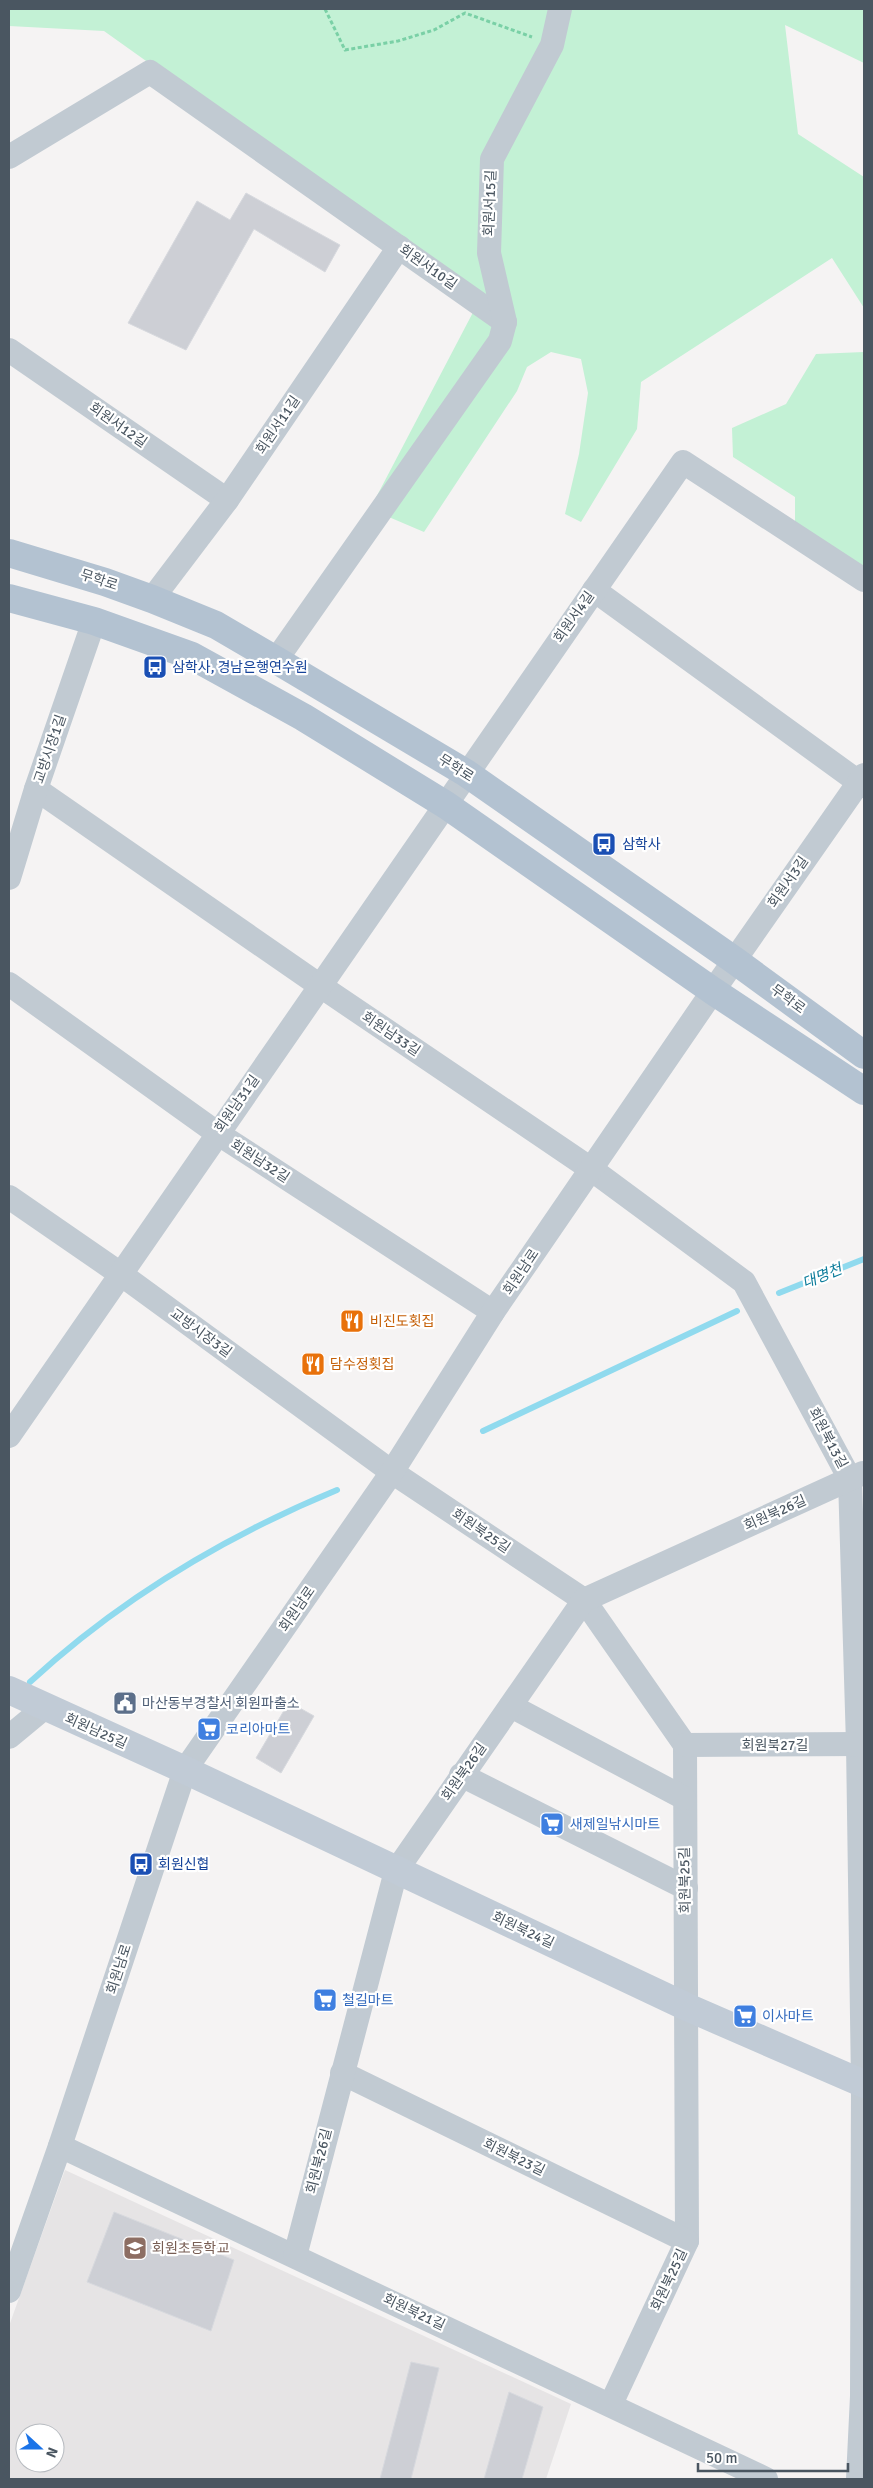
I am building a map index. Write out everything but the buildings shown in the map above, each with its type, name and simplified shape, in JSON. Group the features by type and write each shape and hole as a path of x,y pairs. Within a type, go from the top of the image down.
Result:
{"main road":[{"name":"무학로","path":"9,553 105,582 152,599 216,625 276,660 466,773 734,960 864,1055"},
{"path":"9,598 94,621 192,656 303,717 446,805 713,990 864,1091"},
{"name":"회원남25길","path":"9,1690 44,1708 185,1770"},
{"name":"회원북24길","path":"185,1770 687,2007 864,2084"}],"street":[{"name":"회원서15길","path":"505,322 489,253 492,159 552,45 560,9"},
{"name":"회원서10길","path":"9,157 150,72 505,322"},
{"name":"회원서11길","path":"152,599 227,500 399,247"},
{"path":"276,660 500,341 505,322"},
{"name":"회원서12길","path":"9,350 227,500"},
{"name":"회원서4길","path":"466,773 683,462 864,580"},
{"path":"594,590 862,781"},
{"name":"교방시장1길","path":"9,878 36,789 94,621"},
{"name":"회원남31길","path":"9,1436 122,1275 319,985 446,805 466,773"},
{"name":"회원서3길","path":"713,990 862,781"},
{"name":"회원남33길","path":"36,789 319,985 591,1169 744,1282"},
{"name":"회원남32길","path":"9,984 217,1133 493,1312"},
{"name":"회원남로","path":"9,2291 60,2146 185,1770 392,1472 493,1312 713,990"},
{"name":"교방시장3길","path":"9,1197 122,1275 392,1472"},
{"name":"회원북13길","path":"744,1282 857,1476 864,2084 863,2396 858,2479"},
{"name":"회원북25길","path":"392,1472 584,1600 685,1745 687,2241 611,2404"},
{"name":"회원북26길","path":"295,2256 396,1870 584,1600 857,1476"},
{"path":"511,1706 684,1798"},
{"path":"9,1737 44,1708"},
{"name":"회원북27길","path":"685,1745 861,1744"},
{"path":"461,1775 686,1888"},
{"name":"회원북23길","path":"342,2073 687,2241"},
{"name":"회원북21길","path":"60,2146 611,2404 766,2479"}],"path":[{"path":"325,9 344,50 398,41 434,30 464,12 552,45"}],"shaded area":[{"name":"회원초등학교","path":"65,2170 571,2404 546,2479 9,2479 9,2326"}],"green space":[{"path":"9,9 864,9 864,63 785,25 798,134 864,177 864,308 832,258 641,382 637,429 581,522 565,514 579,454 588,393 581,359 551,352 527,367 517,391 424,532 370,509 480,299 104,31 9,26"},
{"path":"864,352 864,583 795,535 795,497 733,457 732,428 786,404 816,354"}],"waterway":[{"name":"대명천","path":"779,1293 864,1259"},
{"path":"483,1431 737,1311"},
{"path":"30,1682 100,1624 175,1572 255,1528 337,1490"}],"place":[{"name":"삼학사, 경남은행연수원","path":"155,667"},
{"name":"삼학사","path":"604,844"},
{"name":"비진도횟집","path":"352,1321"},
{"name":"담수정횟집","path":"313,1364"},
{"name":"마산동부경찰서 회원파출소","path":"125,1703"},
{"name":"코리아마트","path":"209,1729"},
{"name":"새제일낚시마트","path":"552,1824"},
{"name":"회원신협","path":"141,1864"},
{"name":"철길마트","path":"325,2000"},
{"name":"이사마트","path":"745,2016"},
{"name":"회원초등학교","path":"135,2248"}]}
